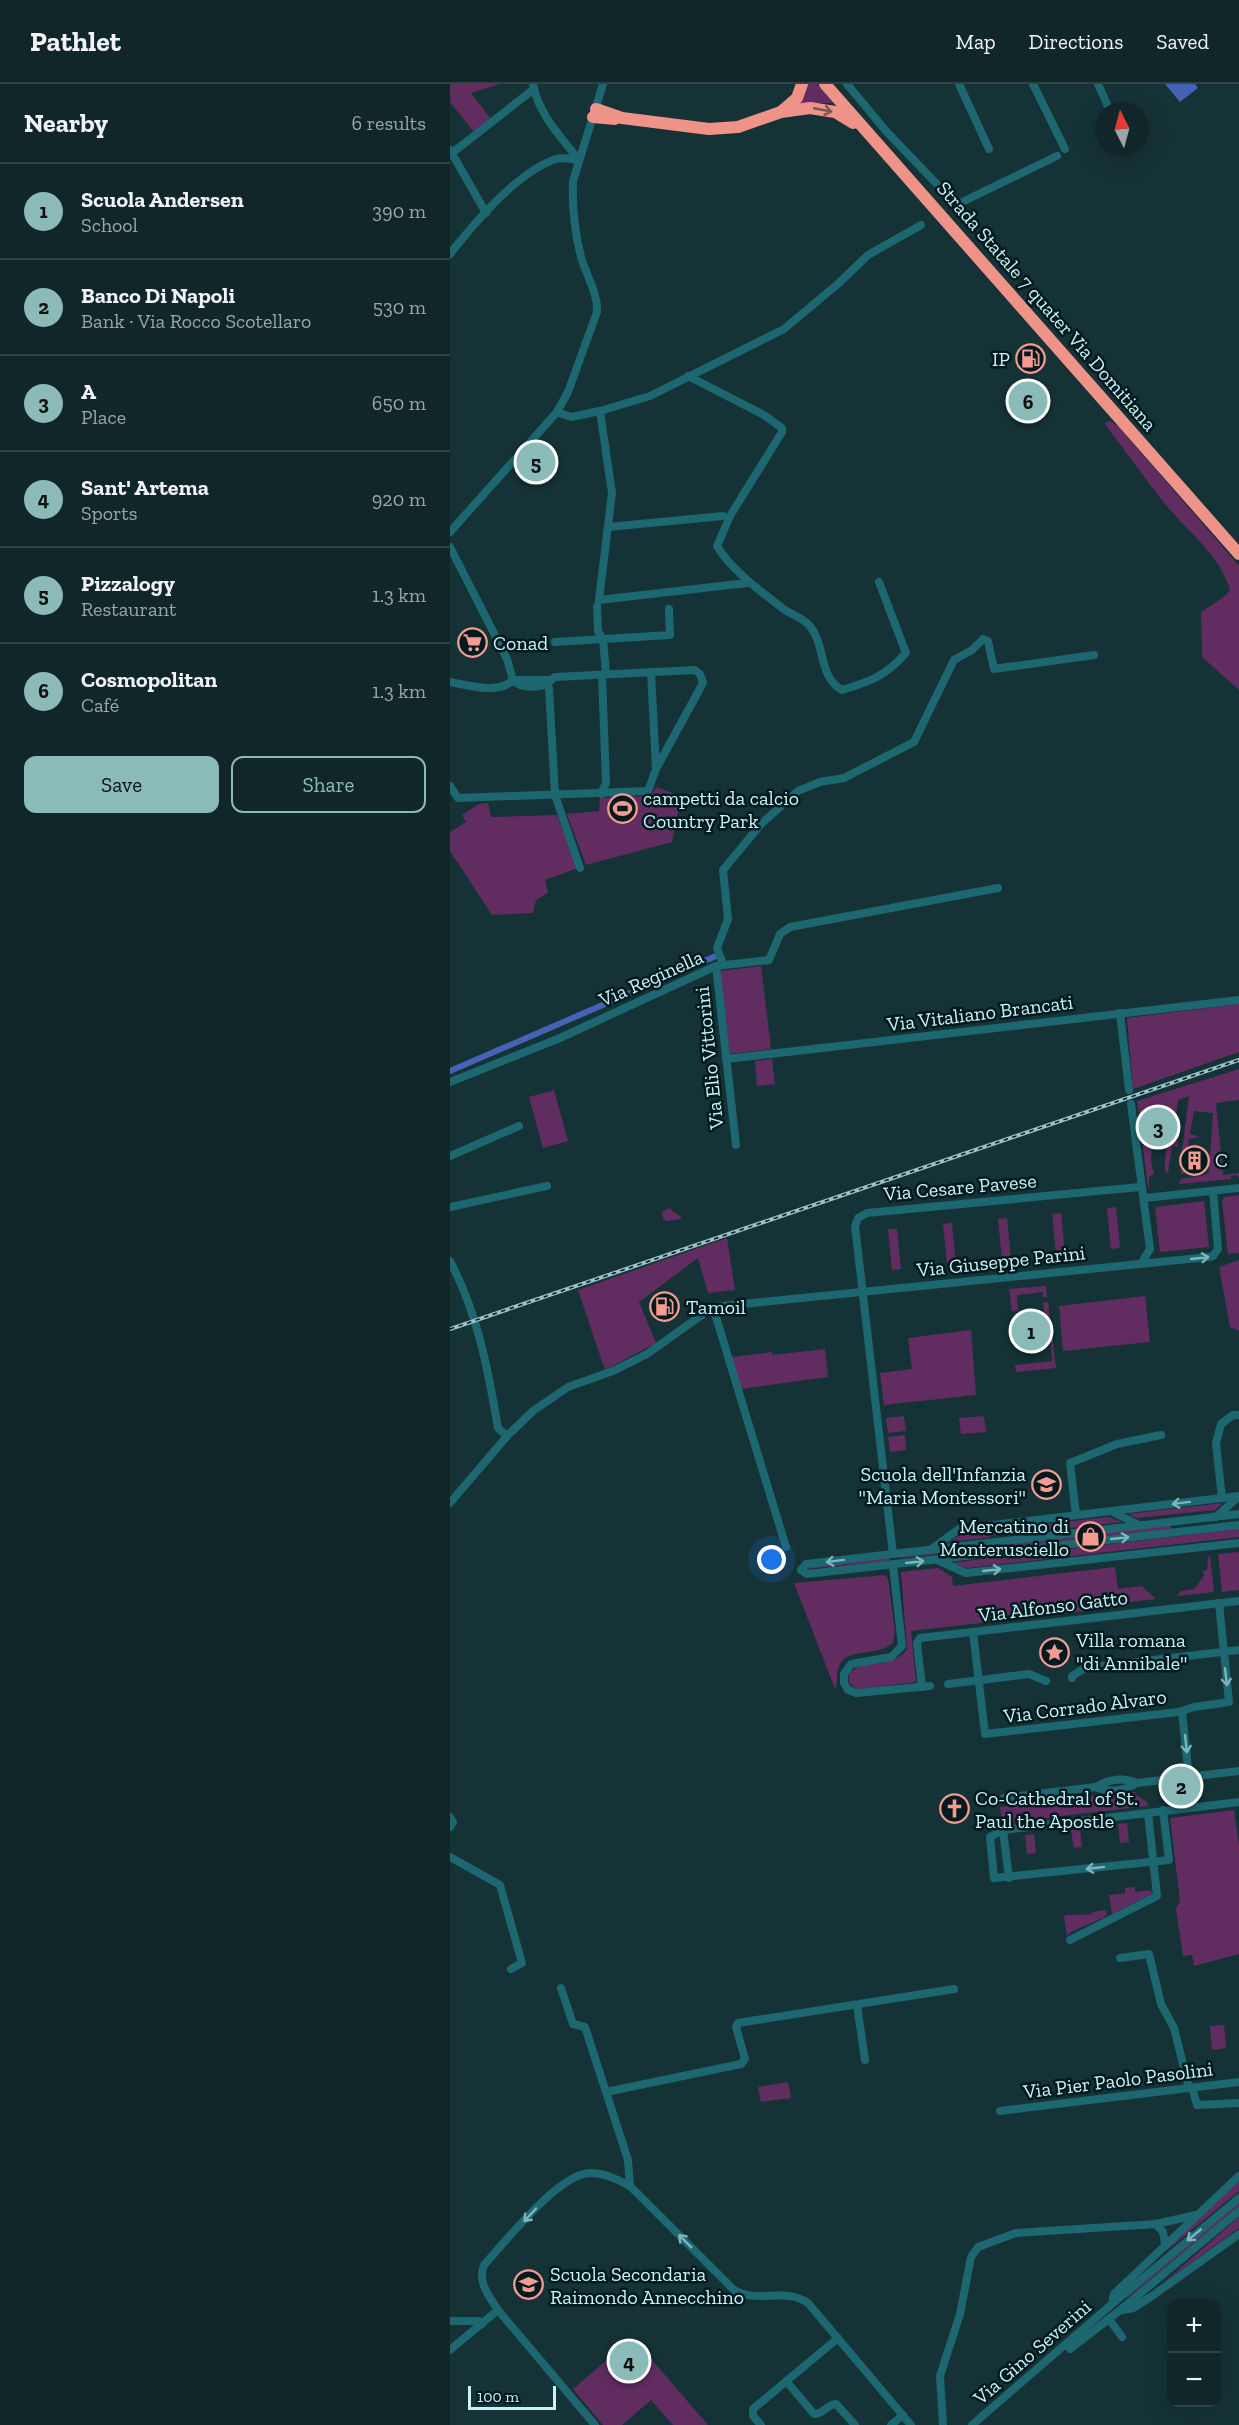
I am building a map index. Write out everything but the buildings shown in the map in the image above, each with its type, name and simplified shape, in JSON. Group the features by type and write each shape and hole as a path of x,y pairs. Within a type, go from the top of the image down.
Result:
{"highway":[{"path":"780,112 797,98 802,84"},
{"name":"Strada Statale 7 quater Via Domitiana","path":"825,84 1239,554"},
{"name":"Strada Statale 7 quater Via Domitiana","path":"836,84 1239,542"},
{"path":"594,113 614,120 622,118 719,130 738,127 780,112 818,108 835,112 862,126"}],"street":[{"path":"513,680 507,659 452,548 455,535 451,531 557,412 568,392 597,312 597,299 580,254 574,213 573,181 603,84"},
{"path":"847,84 886,131 954,202 960,203 1057,156"},
{"path":"958,84 989,149"},
{"path":"1033,84 1065,148"},
{"path":"1098,84 1106,102"},
{"path":"486,213 451,151 534,87 552,126 579,160"},
{"path":"450,254 486,213 534,170 558,158 579,160"},
{"path":"557,412 572,417 650,396 784,329 839,283 868,255 921,225"},
{"path":"688,376 764,415 782,428 782,432 730,516 717,546 722,555 747,578 786,611 810,627 829,680 842,690 873,681 891,669 906,652 879,582"},
{"path":"600,411 612,493 598,600 747,583"},
{"path":"608,527 723,516"},
{"path":"597,606 598,631 603,639 604,675 606,783 601,794"},
{"path":"555,642 670,635 669,609"},
{"name":"Via Elio Vittorini","path":"736,1145 717,948 728,919 723,870 761,824 798,791 812,784 844,778 914,742 957,657 972,650 983,639 988,641 992,667 997,669 1094,655"},
{"path":"450,682 482,688 503,687 513,680 549,682 555,677 695,670 703,679 656,769 648,791 458,798 450,786"},
{"path":"651,672 656,769"},
{"path":"549,682 555,795 580,868"},
{"name":"Via Reginella","path":"450,1082 560,1038 720,963 769,960 780,934 790,927 998,888"},
{"name":"Via Vitaliano Brancati","path":"726,1059 1239,1000"},
{"path":"1120,1013 1130,1090"},
{"path":"1131,1104 1150,1249 1157,1259 1163,1262"},
{"path":"450,1156 519,1126"},
{"path":"450,1207 547,1186"},
{"name":"Via Cesare Pavese","path":"893,1554 855,1226 858,1218 867,1213 1140,1186"},
{"path":"1145,1198 1239,1188"},
{"name":"Via Giuseppe Parini","path":"713,1307 1209,1257 1216,1253 1218,1246 1213,1191"},
{"path":"1141,1264 1150,1249"},
{"path":"450,1261 478,1327 498,1428 507,1436"},
{"path":"450,1503 528,1415 565,1388 636,1360 713,1307 786,1547"},
{"path":"1222,1498 1216,1443 1221,1424 1233,1415 1239,1414"},
{"path":"1076,1515 1070,1463 1117,1444 1161,1435"},
{"path":"929,1550 959,1529 1238,1496"},
{"path":"1216,1516 1238,1496"},
{"path":"1112,1511 1139,1526"},
{"path":"1239,1514 806,1564 801,1570 807,1574 1239,1525"},
{"path":"1179,1521 1180,1532"},
{"path":"937,1560 969,1573 1239,1543"},
{"path":"893,1565 902,1646 889,1658 850,1664 844,1674 844,1683 848,1690 861,1694 1029,1674 1046,1682"},
{"name":"Via Alfonso Gatto","path":"936,1685 918,1639 1239,1601"},
{"path":"1219,1603 1225,1652"},
{"name":"Via Corrado Alvaro","path":"974,1632 986,1734 1182,1712 1194,1707 1229,1702 1225,1652"},
{"path":"1072,1678 1084,1668 1239,1650"},
{"name":"Via Corrado Alvaro","path":"1182,1712 1189,1777"},
{"path":"1004,1798 1096,1787 1104,1781 1128,1779 1137,1783 1239,1771"},
{"path":"1163,1810 1168,1860 994,1878 990,1837 1004,1830 1163,1810 1239,1802"},
{"path":"1070,1940 1156,1896 1148,1813"},
{"path":"450,1817 453,1822 450,1827"},
{"path":"1004,1830 1009,1878"},
{"path":"450,1857 500,1885 522,1964 511,1969"},
{"path":"1120,1958 1149,1954 1161,2004 1174,2028 1197,2105 1239,2103"},
{"path":"561,1988 573,2024 585,2027 628,2160 630,2186"},
{"path":"606,2091 741,2064 745,2059 736,2027 738,2023 954,1989"},
{"path":"856,2005 865,2060"},
{"name":"Via Pier Paolo Pasolini","path":"1000,2111 1239,2082"},
{"path":"595,2425 498,2310 486,2292 481,2276 484,2265 561,2184 590,2172 611,2177 630,2186 734,2290 747,2296 791,2296 804,2300 911,2425"},
{"name":"Via Gino Severini","path":"1113,2304 1114,2294 1239,2176"},
{"name":"Via Gino Severini","path":"972,2425 1239,2198"},
{"name":"Via Gino Severini","path":"981,2425 1239,2211"},
{"path":"943,2425 940,2376 960,2314 968,2268 978,2247 1016,2233 1156,2224 1196,2215"},
{"path":"1156,2224 1164,2232 1165,2244"},
{"name":"Via Gino Severini","path":"1119,2311 1133,2308 1152,2296 1239,2234"},
{"path":"450,2350 498,2310"},
{"path":"1109,2319 1122,2337"},
{"path":"450,2321 479,2321 482,2324"},
{"path":"761,2425 752,2413 754,2408 838,2338"},
{"path":"786,2381 813,2413 818,2415 832,2404 836,2404 855,2425"},
{"path":"891,2425 903,2415"}],"shaded area":[{"path":"450,84 500,84 471,93 491,119 474,132 450,102"},
{"path":"806,84 817,84 833,103 798,103"},
{"path":"1110,421 1119,427 1239,566 1239,690 1202,657 1201,612 1230,590 1225,577 1211,555 1166,505 1104,423"},
{"path":"656,787 681,796 672,842 586,865 567,814 599,811 600,798 647,796 652,794"},
{"path":"488,803 491,817 557,815 578,868 545,880 548,893 536,900 533,913 492,915 450,851 450,832 466,822 462,815 479,804"},
{"path":"761,966 771,1049 730,1054 720,971"},
{"path":"1239,1004 1239,1052 1133,1089 1127,1018"},
{"path":"772,1059 775,1084 757,1086 755,1061"},
{"path":"1239,1069 1239,1100 1216,1103 1223,1175 1239,1173 1239,1178 1237,1175 1231,1176 1231,1179 1179,1184 1181,1179 1209,1173 1213,1113 1194,1111 1190,1134 1200,1137 1189,1139 1186,1167 1200,1169 1181,1174 1189,1096 1178,1100 1173,1140 1178,1141 1178,1147 1172,1146 1168,1173 1165,1172 1168,1132 1164,1131 1166,1119 1152,1117 1149,1140 1152,1141 1151,1160 1154,1174 1149,1177 1149,1188 1137,1101"},
{"path":"554,1090 568,1141 543,1148 529,1097"},
{"path":"1239,1195 1239,1253 1228,1254 1222,1201 1225,1197"},
{"path":"1204,1201 1209,1247 1160,1252 1155,1207"},
{"path":"1116,1207 1120,1248 1111,1249 1107,1208"},
{"path":"669,1208 681,1219 667,1221 663,1219 662,1212"},
{"path":"1061,1213 1065,1253 1056,1254 1052,1214"},
{"path":"1007,1218 1011,1258 1002,1259 998,1219"},
{"path":"952,1223 956,1264 947,1264 943,1224"},
{"path":"888,1229 897,1229 901,1269 892,1270"},
{"path":"727,1238 735,1290 708,1293 698,1258 639,1302 656,1343 605,1370 578,1290"},
{"path":"1239,1260 1239,1331 1230,1327 1219,1267"},
{"path":"1046,1286 1047,1297 1043,1297 1043,1292 1017,1295 1018,1310 1012,1312 1009,1289"},
{"path":"1145,1296 1150,1342 1063,1351 1059,1306"},
{"path":"1048,1302 1056,1368 1016,1372 1015,1365 1052,1361 1049,1319 1045,1319 1043,1303"},
{"path":"971,1330 976,1395 884,1405 880,1373 912,1369 908,1338"},
{"path":"1041,1330 1042,1340 1023,1342 1021,1332"},
{"path":"825,1349 828,1377 741,1389 732,1357 772,1352 773,1355"},
{"path":"904,1416 906,1431 888,1433 886,1418"},
{"path":"984,1416 986,1432 961,1434 959,1418"},
{"path":"905,1435 906,1450 890,1452 888,1437"},
{"path":"1223,1503 1215,1510 1136,1518 1128,1514"},
{"path":"1109,1517 1122,1522 1034,1532 1004,1532 987,1538 949,1542 963,1533"},
{"path":"1171,1525 1171,1529 901,1558 902,1556"},
{"path":"1239,1529 1239,1537 967,1568 952,1563 989,1558 1021,1558 1035,1553"},
{"path":"1239,1552 1239,1590 1222,1592 1218,1554"},
{"path":"1210,1556 1214,1592 1177,1596 1181,1591 1194,1589 1204,1576 1203,1571 1207,1570"},
{"path":"889,1558 889,1561 807,1569 808,1567"},
{"path":"1115,1567 1118,1589 1142,1586 1156,1599 1120,1603 1120,1607 911,1631 916,1682 859,1689 854,1688 849,1682 849,1674 855,1669 893,1660 907,1649 901,1572 938,1568 952,1577 953,1586"},
{"path":"885,1575 888,1578 895,1632 893,1643 879,1650 856,1654 843,1660 838,1669 835,1689 794,1583"},
{"path":"1135,1792 1147,1802 1148,1806 1002,1823 1000,1807 1093,1796 1098,1798 1098,1796"},
{"path":"1234,1810 1239,1846 1239,1954 1194,1966 1192,1955 1183,1956 1176,1909 1180,1901 1170,1818"},
{"path":"1127,1823 1129,1842 1120,1843 1118,1824"},
{"path":"1080,1829 1082,1847 1074,1848 1071,1830"},
{"path":"1034,1834 1036,1853 1027,1854 1025,1835"},
{"path":"1135,1887 1135,1892 1151,1890 1152,1894 1112,1914 1109,1895 1125,1893 1125,1888"},
{"path":"1106,1910 1107,1916 1104,1915 1105,1917 1067,1936 1064,1915 1103,1914 1092,1914 1092,1912"},
{"path":"1224,2025 1226,2048 1212,2050 1210,2026"},
{"path":"788,2082 791,2098 761,2102 758,2087"},
{"path":"1239,2181 1239,2191 1166,2251 1166,2249"},
{"path":"1239,2203 1239,2207 1127,2298 1127,2296"},
{"path":"1239,2217 1239,2228 1163,2283"},
{"path":"633,2338 708,2425 673,2425 651,2400 622,2425 603,2425 573,2389"}],"water":[{"path":"1165,84 1195,84 1198,88 1180,102"}],"waterway":[{"path":"450,1071 716,956"}],"railway":[{"path":"450,1329 1239,1060"}],"place":[{"name":"IP","path":"1031,359"},
{"name":"Cosmopolitan","path":"1028,401"},
{"name":"Pizzalogy","path":"536,462"},
{"name":"Conad","path":"472,643"},
{"name":"campetti da calcio Country Park","path":"622,809"},
{"name":"A","path":"1158,1127"},
{"name":"C","path":"1194,1160"},
{"name":"Tamoil","path":"665,1307"},
{"name":"Scuola Andersen","path":"1031,1331"},
{"name":"Scuola dell'Infanzia \"Maria Montessori\"","path":"1047,1485"},
{"name":"Mercatino di Monterusciello","path":"1090,1537"},
{"name":"Villa romana \"di Annibale\"","path":"1055,1652"},
{"name":"Banco Di Napoli","path":"1181,1786"},
{"name":"Co-Cathedral of St. Paul the Apostle","path":"954,1809"},
{"name":"Scuola Secondaria Raimondo Annecchino","path":"529,2285"},
{"name":"Sant' Artema","path":"629,2361"}]}
